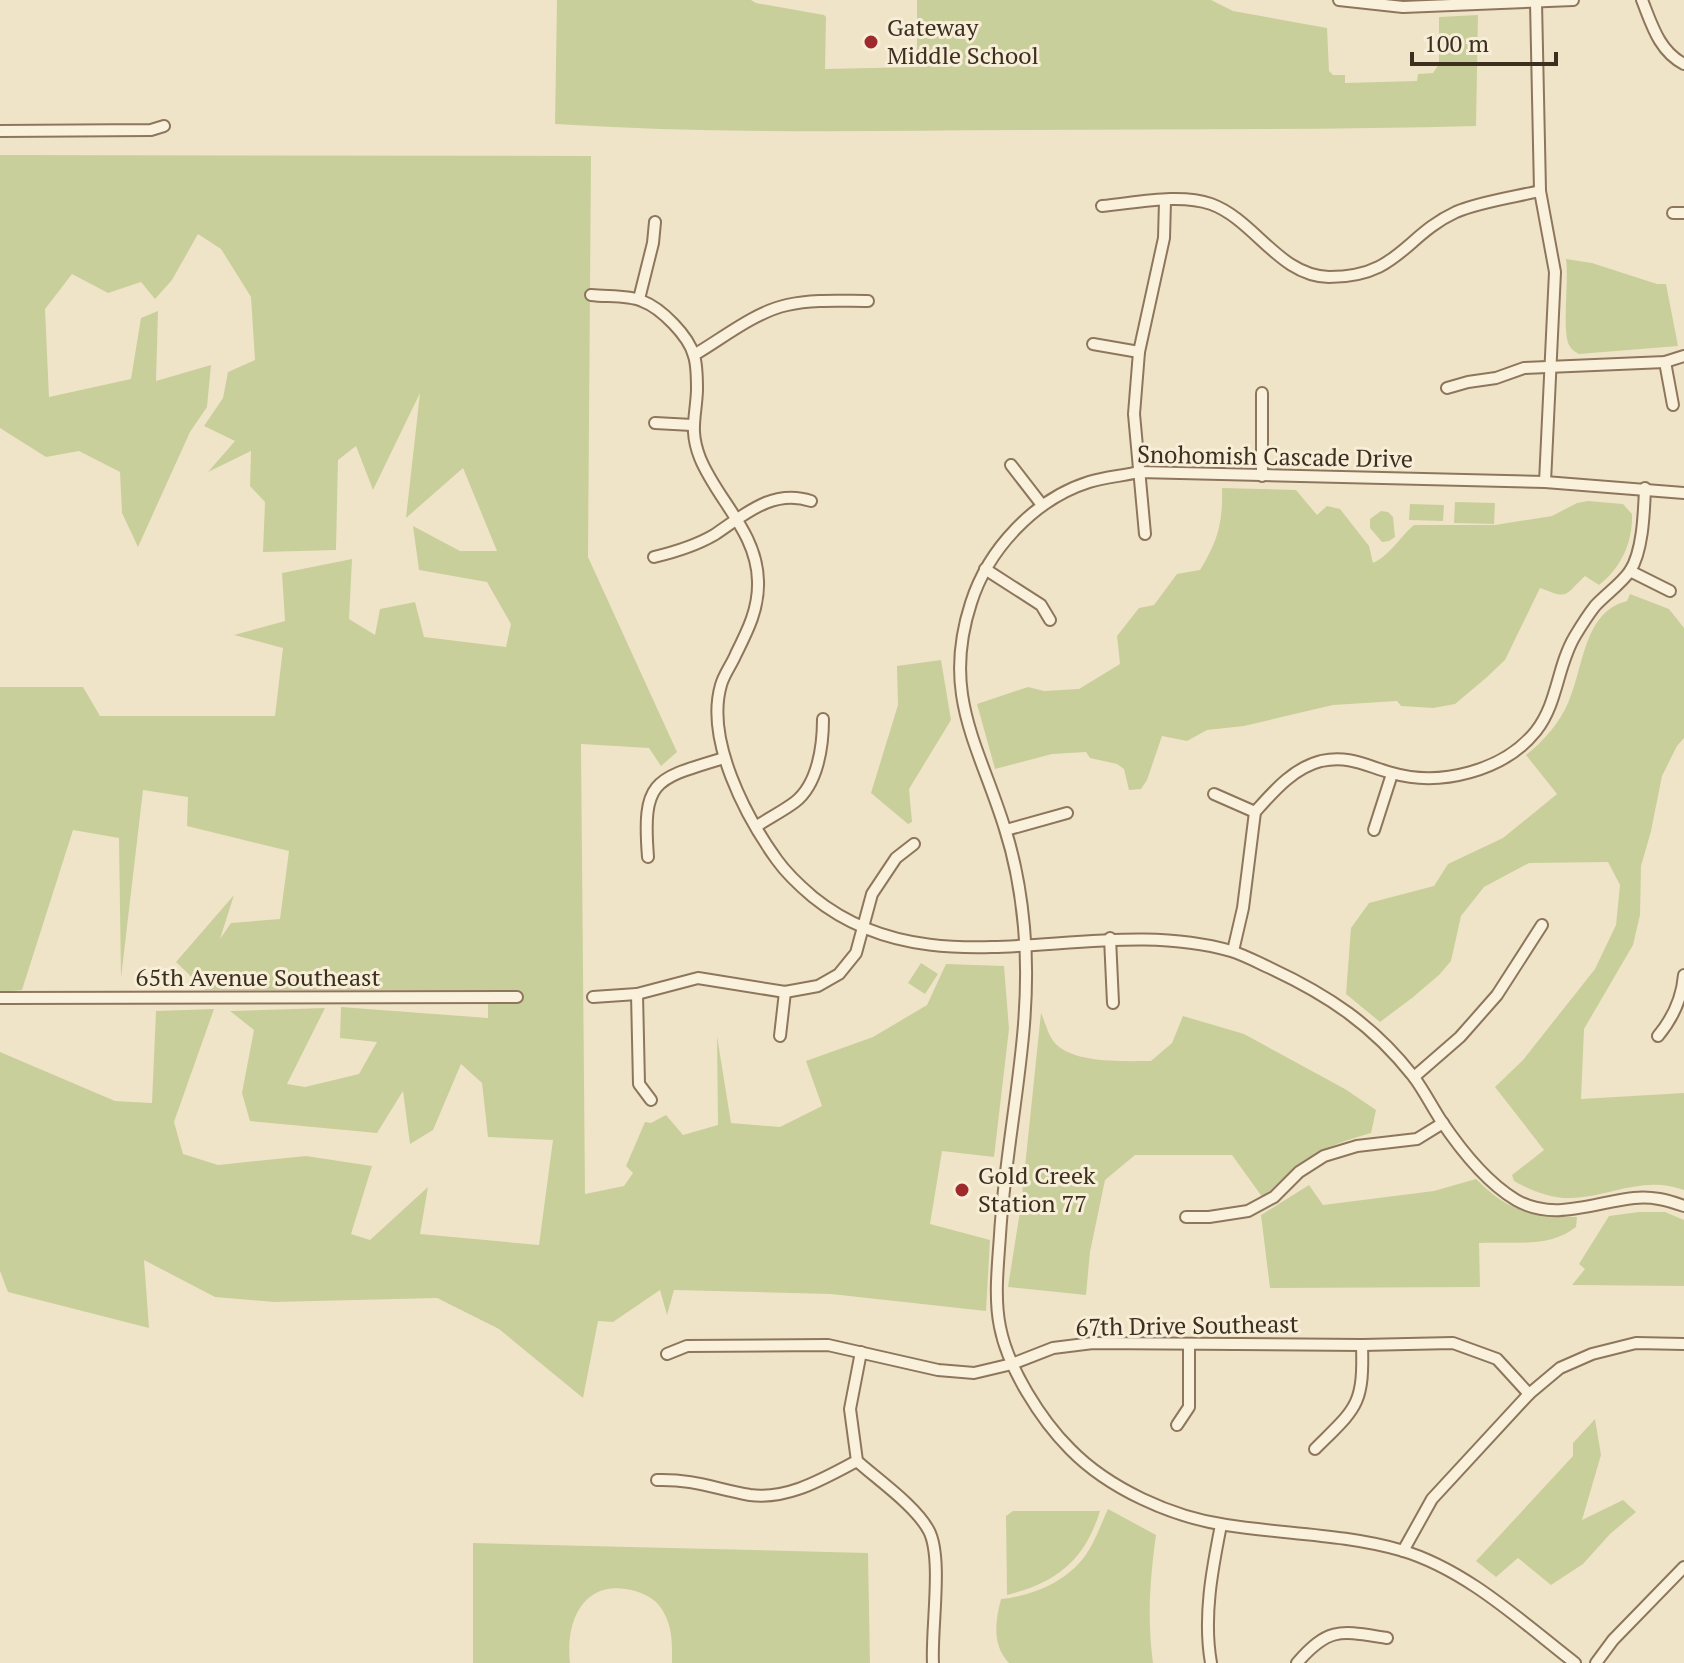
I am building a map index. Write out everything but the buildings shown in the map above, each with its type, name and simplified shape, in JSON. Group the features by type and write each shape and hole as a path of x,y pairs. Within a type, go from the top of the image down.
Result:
{"street":[{"path":"1339,0 1403,7 1573,0"},
{"path":"1642,0 1658,40 1675,59 1684,64"},
{"path":"1536,2 1540,191 1555,272 1545,482"},
{"path":"0,131 151,130 164,126"},
{"path":"1102,206 1192,200 1211,204 1234,215 1281,259 1306,272 1325,277 1354,276 1382,267 1457,211 1540,191"},
{"path":"1145,534 1134,414 1139,352 1164,238 1165,201"},
{"path":"639,299 655,222"},
{"path":"591,295 639,299 660,311 677,328 694,355 697,394 692,425 698,453 708,475 737,517 750,546 758,578 755,615 721,683 717,714 724,758 740,796 778,862 799,885 828,909 863,928 937,948 1110,938 1170,939 1233,951 1308,986 1364,1022 1414,1077 1443,1123 1492,1183 1520,1203 1547,1211 1595,1207 1634,1198 1664,1198 1684,1206"},
{"path":"694,355 762,315 784,306 816,300 868,301"},
{"path":"1093,344 1139,352"},
{"path":"1447,388 1496,378 1524,368 1665,362 1684,356"},
{"path":"1665,362 1673,405"},
{"path":"1262,393 1262,476"},
{"path":"655,423 692,425"},
{"path":"1011,465 1042,505"},
{"name":"Snohomish Cascade Drive","path":"1575,1663 1464,1580 1403,1551 1366,1543 1221,1525 1162,1507 1111,1482 1071,1451 1042,1414 1012,1364 1000,1327 998,1279 1003,1189 1024,1033 1025,945 1020,894 1006,830 971,736 960,685 961,639 971,600 985,569 1018,526 1042,505 1088,482 1139,472 1545,482 1684,493"},
{"path":"1233,951 1243,908 1255,812 1277,788 1299,771 1320,761 1348,759 1392,774 1447,777 1486,768 1528,739 1549,711 1573,640 1593,608 1630,571 1643,523 1645,488"},
{"path":"654,557 713,535 737,517 767,502 795,495 811,501"},
{"path":"985,569 1041,605 1050,620"},
{"path":"1630,571 1670,591"},
{"path":"757,826 798,800 813,776 823,743 823,719"},
{"path":"648,857 645,820 651,794 673,775 724,758"},
{"path":"1374,830 1392,774"},
{"path":"1214,794 1255,812"},
{"path":"1006,830 1067,813"},
{"path":"593,997 637,994 698,978 785,992 818,986 839,974 856,953 872,894 896,858 914,844"},
{"path":"1414,1077 1460,1037 1497,995 1542,925"},
{"path":"1110,938 1113,1003"},
{"path":"1658,1036 1669,1023 1683,994 1684,975"},
{"path":"780,1036 785,992"},
{"path":"637,994 639,1084 651,1100"},
{"name":"65th Avenue Southeast","path":"0,998 517,997"},
{"path":"1186,1217 1248,1211 1274,1197 1299,1172 1324,1156 1357,1146 1417,1139 1443,1123"},
{"name":"67th Drive Southeast","path":"667,1354 687,1346 828,1345 955,1373 974,1373 1012,1364 1053,1348 1093,1343 1453,1343 1497,1359 1529,1394"},
{"path":"1403,1551 1432,1499 1529,1394 1560,1368 1592,1354 1636,1343 1684,1344"},
{"path":"1177,1425 1189,1407 1189,1344"},
{"path":"1315,1449 1351,1413 1358,1399 1363,1381 1362,1345"},
{"path":"861,1352 850,1409 857,1461 912,1511 929,1532 935,1560 933,1663"},
{"path":"657,1480 685,1479 753,1495 789,1493 817,1483 857,1461"},
{"path":"1211,1663 1207,1638 1209,1607 1221,1525"},
{"path":"1596,1663 1613,1640 1684,1567"},
{"path":"1297,1663 1315,1643 1334,1634 1351,1632 1387,1638"}],"green space":[{"path":"557,0 751,0 824,15 825,69 917,67 917,0 1211,0 1233,11 1327,28 1329,71 1333,75 1345,75 1345,83 1417,81 1418,74 1433,73 1439,64 1439,17 1478,15 1476,126 791,131 555,124"},
{"path":"0,155 591,156 588,557 677,752 661,766 649,748 581,744 585,1194 624,1186 633,1173 626,1166 645,1122 651,1123 666,1115 683,1135 718,1125 717,1036 731,1123 780,1127 822,1106 806,1061 873,1037 927,1005 946,964 1004,966 1009,1029 994,1157 942,1151 930,1224 990,1240 986,1311 831,1294 674,1290 667,1315 660,1290 613,1322 598,1321 583,1398 499,1329 437,1298 274,1302 215,1297 144,1260 149,1328 8,1292 0,1271 0,1052 115,1101 152,1103 156,1011 214,1009 174,1122 183,1154 218,1165 306,1156 372,1166 351,1234 370,1240 428,1187 420,1234 539,1245 553,1140 488,1137 482,1083 461,1064 433,1130 410,1144 403,1091 377,1133 250,1121 242,1093 254,1030 230,1011 325,1008 287,1084 305,1087 359,1074 377,1042 340,1038 341,1007 488,1018 488,990 205,990 176,962 234,895 220,939 231,923 280,919 289,851 187,826 188,797 143,790 121,978 119,838 73,830 22,990 0,992 0,687 83,687 100,716 275,716 283,648 234,635 285,621 282,573 352,559 349,619 375,635 380,609 415,602 424,637 506,647 511,624 487,582 419,570 413,526 460,551 497,551 463,468 406,518 420,393 373,490 356,446 338,460 336,550 263,552 265,502 250,486 251,451 208,472 235,441 204,426 223,398 228,372 255,360 251,297 221,249 198,234 172,280 155,299 141,282 108,293 72,274 45,309 49,397 131,379 141,318 158,311 156,381 211,365 207,407 190,432 138,547 122,513 120,472 79,451 46,457 0,428"},
{"path":"1566,259 1592,263 1657,284 1666,284 1678,346 1579,354 1573,350 1566,328"},
{"path":"1222,488 1296,490 1317,515 1327,506 1340,509 1369,546 1373,563 1414,525 1495,525 1552,516 1588,501 1623,504 1632,514 1632,524 1628,544 1619,562 1599,585 1585,576 1565,594 1540,588 1505,660 1455,704 1433,708 1401,706 1397,701 1333,705 1244,726 1207,730 1187,741 1162,736 1141,789 1129,790 1124,769 1117,764 1090,758 1086,752 1052,754 995,769 977,704 1028,687 1044,691 1079,689 1120,664 1117,636 1139,608 1154,605 1177,574 1200,570 1206,560 1218,531"},
{"path":"1455,502 1495,503 1494,524 1454,523"},
{"path":"1410,504 1444,505 1443,521 1409,520"},
{"path":"1381,511 1393,517 1395,537 1389,541 1382,542 1370,528 1370,519"},
{"path":"1630,594 1669,609 1684,628 1684,738 1662,776 1641,866 1640,915 1633,945 1584,1029 1581,1099 1684,1093 1684,1190 1641,1185 1573,1198 1557,1197 1514,1181 1512,1175 1544,1150 1495,1087 1523,1060 1595,969 1616,925 1620,885 1608,862 1529,863 1484,887 1461,916 1451,961 1439,975 1380,1022 1346,994 1351,928 1369,903 1434,886 1448,864 1503,838 1557,794 1526,755 1539,744 1565,710 1593,629 1601,617 1612,607 1627,601"},
{"path":"941,660 951,720 909,789 912,822 908,824 871,793 898,705 897,666"},
{"path":"921,963 938,974 925,994 908,983"},
{"path":"1041,1013 1052,1039 1062,1049 1100,1060 1151,1061 1172,1043 1183,1016 1244,1034 1345,1089 1376,1110 1371,1133 1312,1156 1263,1198 1232,1155 1135,1155 1105,1180 1090,1252 1086,1295 1008,1287 1021,1205"},
{"path":"1476,1179 1500,1199 1522,1210 1577,1217 1576,1227 1542,1241 1479,1243 1480,1287 1270,1288 1261,1215 1309,1185 1323,1205 1434,1191"},
{"path":"1665,1212 1684,1220 1684,1286 1572,1285 1585,1269 1579,1264 1609,1216"},
{"path":"1595,1419 1601,1455 1582,1520 1623,1500 1636,1512 1610,1534 1583,1564 1551,1585 1518,1558 1496,1577 1476,1561 1573,1456 1573,1443"},
{"path":"1108,1509 1156,1535 1150,1599 1153,1663 1009,1663 1000,1649 996,1633 1001,1599 1036,1591 1068,1573 1089,1551"},
{"path":"1013,1511 1100,1511 1086,1543 1066,1567 1040,1584 1007,1595 1006,1516"},
{"path":"473,1543 868,1553 870,1663 672,1663 670,1631 662,1609 644,1594 618,1588 603,1590 582,1605 571,1631 570,1663 473,1663"}],"place":[{"name":"Gateway Middle School","path":"871,42"},
{"name":"Gold Creek Station 77","path":"962,1190"}]}
